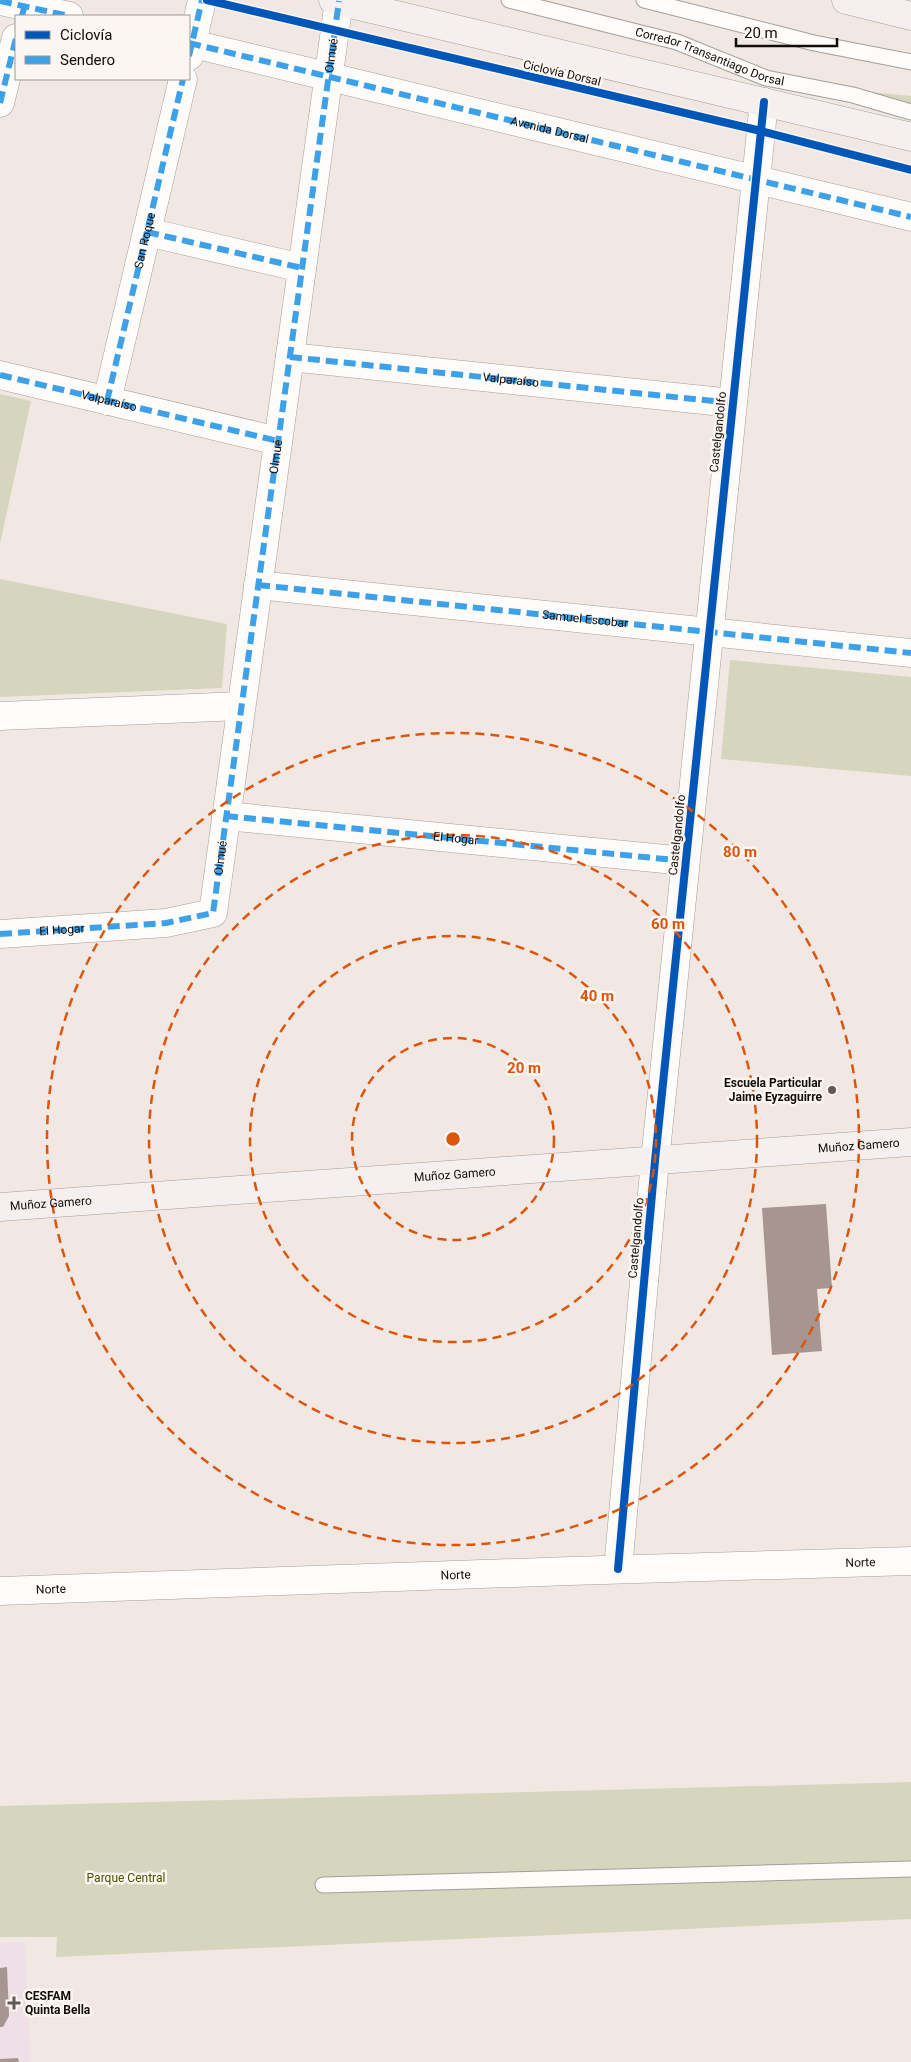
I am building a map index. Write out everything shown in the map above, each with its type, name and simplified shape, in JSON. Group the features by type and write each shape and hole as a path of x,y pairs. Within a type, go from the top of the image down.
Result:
{"street":[{"path":"190,48 202,0"},
{"path":"846,0 911,16"},
{"path":"336,1 911,137"},
{"name":"Olmué","path":"213,913 328,76 336,1"},
{"path":"18,6 64,15"},
{"path":"0,103 15,42"},
{"name":"Avenida Dorsal","path":"190,48 328,76 755,181 911,217"},
{"name":"San Roque","path":"107,401 183,80"},
{"name":"Castelgandolfo","path":"618,1570 655,1161 764,102"},
{"path":"147,232 302,268"},
{"name":"Valparaíso","path":"290,357 732,403"},
{"name":"Valparaíso","path":"0,375 278,442"},
{"name":"Samuel Escobar","path":"258,585 911,653"},
{"path":"0,716 241,706"},
{"name":"El Hogar","path":"226,816 685,861"},
{"name":"El Hogar","path":"0,934 166,923 213,913"},
{"name":"Muñoz Gamero","path":"0,1207 911,1142"},
{"name":"Norte","path":"0,1591 911,1561"}],"lane":[{"name":"Corredor Transantiago Dorsal","path":"509,0 678,42 766,78 853,95 911,112"},
{"path":"644,0 814,43 911,62"},
{"path":"323,1885 911,1869"}],"shaded area":[{"name":"CESFAM Quinta Bella","path":"25,1942 30,2062 0,2062 0,1943"}],"green space":[{"path":"819,87 911,96 911,112"},
{"path":"0,394 31,401 0,544"},
{"path":"0,579 227,624 222,688 0,697"},
{"path":"730,660 911,677 911,776 721,759"},
{"name":"Parque Central","path":"911,1782 911,1919 56,1957 57,1937 0,1937 0,1806"}],"building":[{"path":"826,1204 832,1288 817,1289 822,1351 772,1355 762,1208"},
{"path":"7,1967 9,2016 3,2027 0,2027 0,1968"},
{"path":"18,2058 19,2062 0,2062 0,2059"}],"marked path":[{"path":"22,15 26,0"},
{"path":"190,52 202,0"},
{"path":"0,1 64,15"},
{"path":"0,934 166,923 213,913 339,1"},
{"path":"0,103 15,42"},
{"path":"190,43 911,217"},
{"path":"107,401 183,80"},
{"path":"147,232 302,268"},
{"path":"290,357 732,403"},
{"path":"0,375 278,441"},
{"path":"258,585 911,653"},
{"path":"226,816 685,861"}],"cycle path":[{"name":"Ciclovía Dorsal","path":"207,0 761,131 911,170"},
{"path":"618,1569 655,1161 764,102"}],"place":[{"name":"Escuela Particular Jaime Eyzaguirre","path":"832,1090"},
{"name":"CESFAM Quinta Bella","path":"14,2003"}]}
